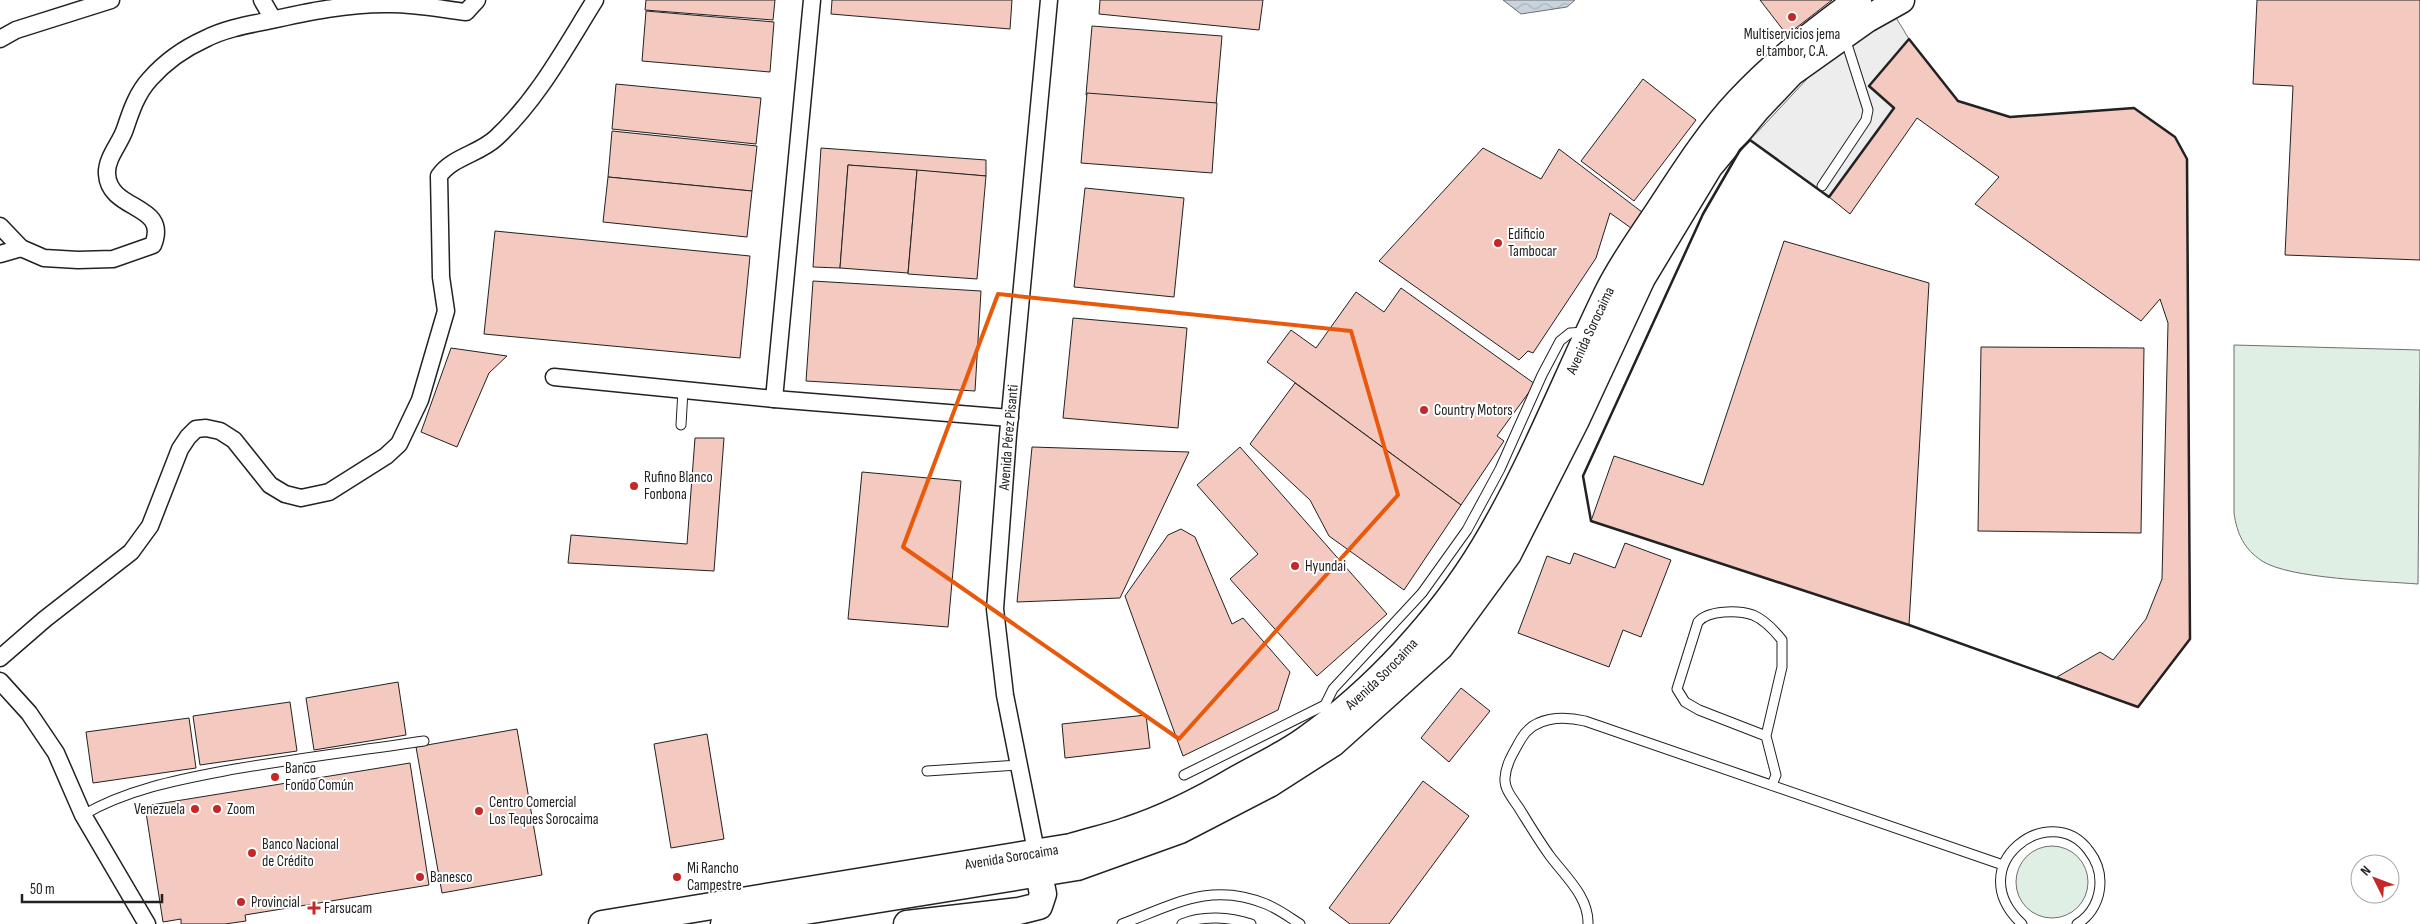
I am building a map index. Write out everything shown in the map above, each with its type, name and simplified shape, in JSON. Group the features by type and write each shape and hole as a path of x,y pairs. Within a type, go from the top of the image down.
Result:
{"main road":[{"name":"Avenida Sorocaima","path":"724,924 803,919 1038,863 1071,847 1131,830 1184,807 1276,758 1440,647 1508,554 1576,420 1642,278 1702,161 1739,101 1838,27 1858,0"},
{"name":"Avenida Sorocaima","path":"1838,27 1867,19 1901,0"},
{"name":"Avenida Sorocaima","path":"1328,724 1371,685 1425,628 1454,591 1483,548 1508,504 1608,292 1633,249 1702,161"},
{"name":"Avenida Sorocaima","path":"602,924 1038,863"},
{"path":"907,924 1019,911 1039,906 1042,894 1038,863"}],"street":[{"path":"0,39 16,30 111,0"},
{"path":"262,0 273,19"},
{"path":"0,226 21,248 44,258 78,260 113,259 153,245 157,237 157,226 154,221 150,216 118,196 110,186 107,173 112,154 121,140 135,102 150,79 177,55 207,38 273,19 316,10 391,4 466,12 477,0"},
{"path":"0,658 45,619 131,552 150,526 180,449 196,429 206,428 220,431 234,440 270,485 285,494 301,498 329,492 386,456 399,444 420,400 446,311 441,277 439,176 445,168 484,147 539,90 595,0"},
{"path":"774,399 812,0"},
{"name":"Avenida Pérez Pisanti","path":"1038,863 1005,695 995,609 1010,418 1049,0"},
{"path":"0,254 21,248"},
{"path":"554,377 774,399 1010,418"},
{"path":"0,681 28,713 56,753 83,816 147,924"}],"lane":[{"path":"1822,186 1866,120 1868,110 1838,27"},
{"path":"681,425 683,390"},
{"path":"1766,736 1699,710 1685,702 1678,689 1698,622 1704,615 1713,612 1752,615 1771,627 1782,640 1782,667 1766,736 1776,775 1772,786"},
{"path":"1588,924 1588,915 1579,895 1532,830 1509,793 1505,780 1507,763 1524,734 1544,721 1566,717 1585,721 2003,865"},
{"path":"1184,775 1328,724"},
{"path":"83,816 99,806 174,781 256,765 424,741"},
{"path":"927,771 1018,765"},
{"path":"2022,924 2010,913 2002,898 2000,881 2003,865 2011,850 2024,839 2039,833 2056,832 2072,836 2085,846 2095,859 2100,874 2100,891 2094,906 2084,920 2077,924"},
{"path":"1122,924 1169,904 1213,893 1243,896 1268,905 1300,924"},
{"path":"1182,924 1191,920 1233,918 1251,924"}],"highlighted area":[{"path":"998,294 1351,331 1398,495 1179,739 903,547"}],"green space":[{"path":"2234,345 2420,350 2418,584 2337,578 2293,572 2262,561 2246,546 2239,534 2234,513"},
{"path":"2052,846 2072,852 2082,862 2088,882 2082,902 2072,912 2052,918 2032,912 2022,902 2016,882 2022,862 2032,852"}],"shaded area":[{"path":"1895,16 1909,39 1869,86 1894,108 1829,197 1750,140 1821,64"}],"water":[{"path":"1503,0 1575,0 1567,7 1521,14"}],"building":[{"path":"646,0 775,0 773,20 645,10"},
{"path":"832,0 1012,0 1010,29 831,14"},
{"path":"1100,0 1263,0 1259,30 1099,14"},
{"name":"Multiservicios jema el tambor, C.A.","path":"1760,0 1832,0 1787,35"},
{"path":"2257,0 2420,0 2420,260 2285,255 2293,86 2253,84"},
{"path":"646,11 774,22 770,72 642,61"},
{"path":"1092,26 1222,36 1216,105 1086,95"},
{"path":"1909,39 1958,101 2010,117 2134,108 2175,137 2187,159 2190,639 2138,707 2057,677 2100,652 2113,660 2146,619 2162,579 2168,323 2160,299 2141,321 1975,204 1999,177 1917,118 1850,214 1829,197 1894,108 1869,86"},
{"path":"1643,79 1696,120 1634,201 1581,161"},
{"path":"616,84 761,98 756,144 612,129"},
{"path":"1087,93 1217,103 1212,173 1081,163"},
{"path":"612,131 757,146 752,191 608,177"},
{"path":"821,148 986,160 986,176 848,165 840,268 813,267"},
{"name":"Edificio Tambocar","path":"1483,148 1541,179 1559,149 1642,212 1631,228 1610,213 1596,258 1533,353 1528,351 1519,360 1379,261"},
{"path":"848,165 917,170 908,273 840,268"},
{"path":"917,170 986,176 977,279 908,274"},
{"path":"608,177 752,191 747,237 603,222"},
{"path":"1085,188 1184,198 1174,297 1074,287"},
{"path":"495,231 750,256 740,358 484,334"},
{"path":"1784,241 1929,283 1909,625 1591,521 1614,456 1703,485"},
{"path":"813,281 981,291 975,391 806,381"},
{"name":"Country Motors","path":"1401,288 1535,384 1497,436 1504,441 1461,505 1267,362 1291,330 1316,348 1356,292 1384,312"},
{"path":"1073,318 1187,328 1178,428 1063,418"},
{"path":"1981,347 2144,348 2141,533 1978,531"},
{"path":"451,348 507,356 489,373 457,447 421,432"},
{"path":"1295,383 1461,505 1404,590 1329,536 1310,500 1250,444"},
{"path":"695,438 724,438 714,571 568,563 571,535 687,544"},
{"path":"1032,447 1189,452 1120,598 1017,602"},
{"name":"Hyundai","path":"1240,447 1387,614 1317,676 1230,579 1258,554 1197,485"},
{"path":"862,472 961,481 948,627 848,619"},
{"path":"1181,529 1195,537 1232,624 1243,618 1290,672 1278,710 1183,756 1125,596 1168,535"},
{"path":"1625,543 1671,560 1641,637 1623,630 1609,667 1518,633 1547,556 1570,564 1574,553 1615,568"},
{"path":"398,682 406,735 314,750 306,698"},
{"path":"1461,688 1490,711 1449,762 1421,738"},
{"path":"290,702 297,751 200,765 193,716"},
{"path":"1146,715 1150,748 1065,758 1062,724"},
{"path":"189,718 196,768 93,783 86,732"},
{"name":"Centro Comercial Los Teques Sorocaima","path":"517,729 542,875 442,893 416,747"},
{"path":"707,734 724,839 671,848 654,744"},
{"path":"410,763 429,885 245,915 246,921 225,924 181,924 181,919 163,922 145,806"},
{"path":"1423,781 1469,816 1389,924 1350,924 1329,908"}],"wall":[{"path":"1909,39 1958,101 2010,117 2134,108 2175,137 2187,159 2190,639 2138,707 1909,625 1591,521 1583,476 1703,214 1740,150 1750,140 1829,197 1894,108 1869,86 1909,39"}],"place":[{"name":"Multiservicios jema el tambor, C.A.","path":"1792,17"},
{"name":"Edificio Tambocar","path":"1498,243"},
{"name":"Country Motors","path":"1424,410"},
{"name":"Rufino Blanco Fonbona","path":"634,486"},
{"name":"Hyundai","path":"1295,566"},
{"name":"Banco Fondo Común","path":"275,777"},
{"name":"Venezuela","path":"195,809"},
{"name":"Zoom","path":"217,809"},
{"name":"Centro Comercial Los Teques Sorocaima","path":"479,811"},
{"name":"Banco Nacional de Crédito","path":"252,853"},
{"name":"Banesco","path":"420,877"},
{"name":"Mi Rancho Campestre","path":"677,877"},
{"name":"Provincial","path":"241,902"},
{"name":"Farsucam","path":"314,908"}]}
